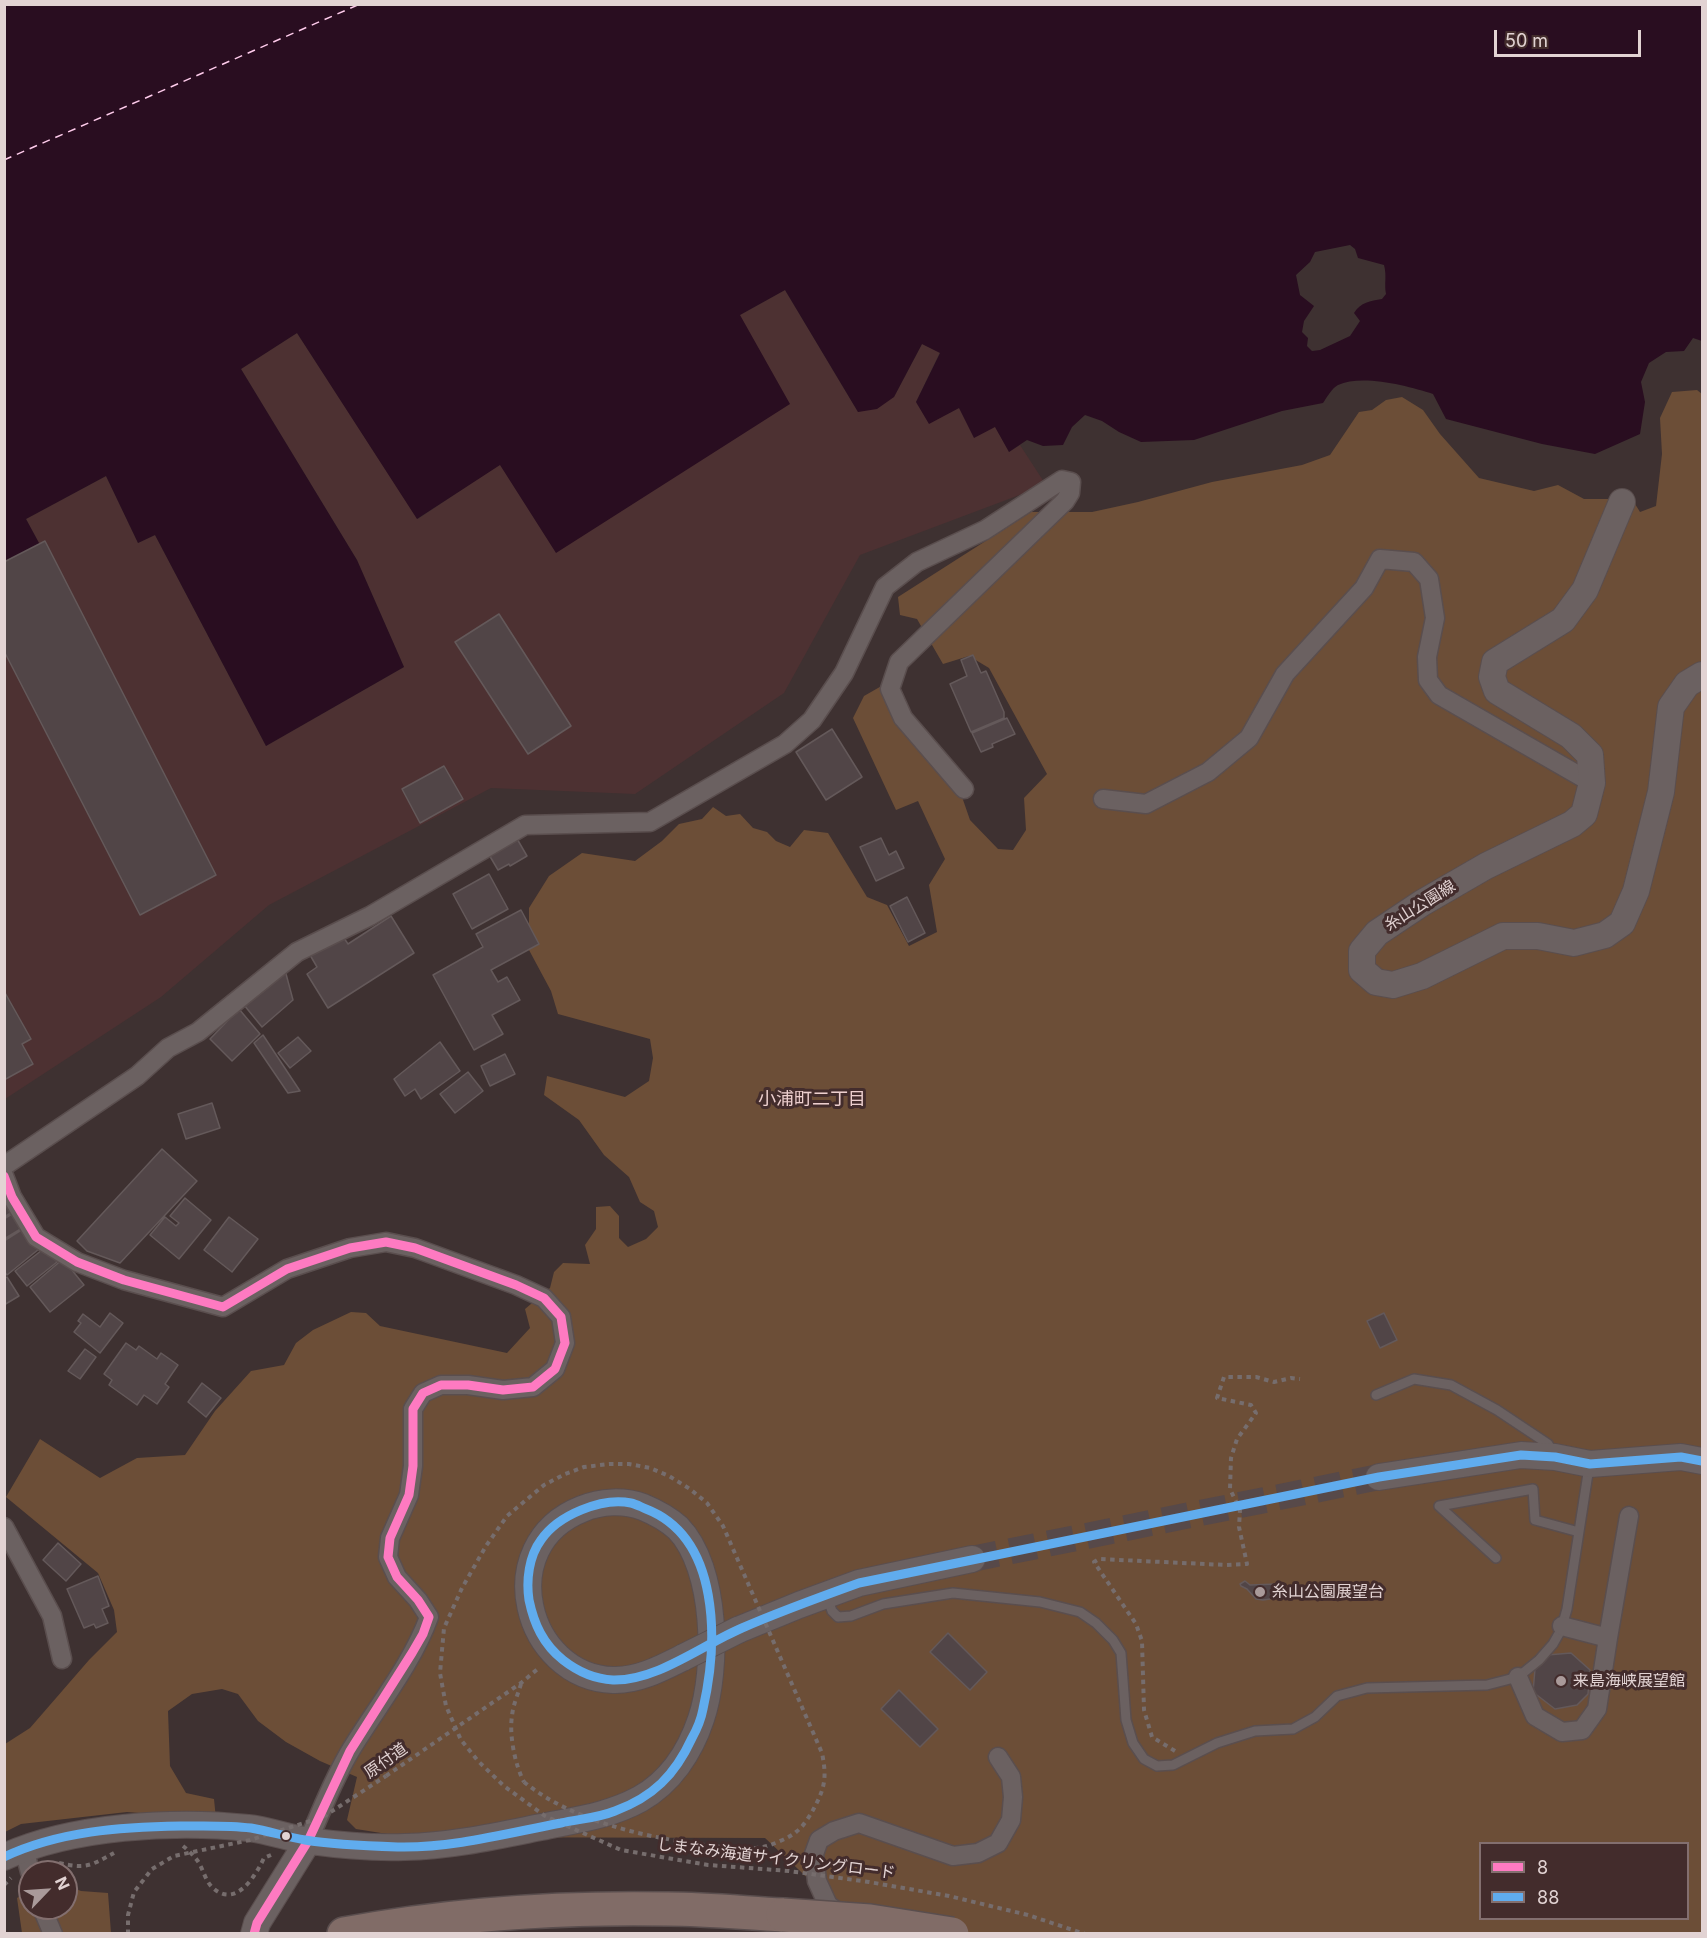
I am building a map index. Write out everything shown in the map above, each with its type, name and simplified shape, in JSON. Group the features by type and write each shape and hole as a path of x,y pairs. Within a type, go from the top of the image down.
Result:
{"highway":[{"path":"344,1934 384,1926 531,1911 671,1909 870,1921 952,1934"},
{"path":"783,1915 884,1934"}],"main road":[{"name":"糸山公園線","path":"1622,502 1585,590 1569,612 1563,620 1495,662 1492,677 1497,691 1571,736 1590,754 1592,783 1584,814 1572,824 1486,866 1422,903 1377,933 1362,951 1362,970 1376,982 1393,985 1422,976 1503,936 1538,936 1574,943 1605,935 1622,923 1636,891 1661,792 1671,707 1687,684 1702,675"},
{"path":"1379,1477 1521,1455 1555,1457 1590,1464 1681,1457 1702,1461"},
{"path":"16,1868 87,1832 154,1826 251,1828 308,1841 404,1847 469,1841 613,1812 656,1790 675,1770 701,1720 709,1684 711,1633 706,1579 695,1553 679,1529 658,1514 631,1503 608,1502 583,1508 562,1520 541,1539 531,1562 527,1586 532,1613 542,1636 555,1654 574,1669 595,1677 615,1680 651,1673 684,1657 738,1630 860,1583 972,1559"},
{"path":"254,1934 257,1923 308,1841"}],"street":[{"path":"4,1166 137,1076 168,1048 198,1032 297,952 370,916 525,825 650,822 785,744 812,720 844,673 885,587 917,562 985,530 1062,480 1071,482 1070,493 1065,501 899,662 890,689 903,718 964,789"},
{"path":"1104,799 1146,804 1208,772 1249,738 1285,674 1364,588 1380,559 1414,562 1429,579 1435,618 1427,657 1428,680 1439,695 1592,783"},
{"path":"4,1176 12,1197 36,1237 77,1262 123,1280 224,1307 287,1269 350,1248 386,1242 415,1248 516,1285 544,1298 561,1317 565,1343 555,1369 533,1387 503,1390 468,1385 441,1385 423,1393 412,1409 413,1466 409,1495 390,1538 388,1557 397,1578 418,1600 429,1617 423,1634 412,1653 350,1751 308,1841"},
{"path":"1518,1677 1535,1716 1562,1732 1582,1730 1597,1709 1629,1516"},
{"path":"4,1527 52,1617 62,1659"},
{"path":"1562,1626 1608,1638"},
{"path":"867,1934 828,1905 817,1881 814,1854 819,1840 834,1831 859,1823 953,1856 978,1853 998,1843 1011,1821 1014,1797 1011,1777 998,1757"},
{"path":"47,1920 53,1934"}],"lane":[{"path":"1376,1395 1414,1379 1451,1385 1497,1410 1548,1444 1555,1457"},
{"path":"826,1595 832,1611 838,1617 851,1616 883,1604 952,1593 1040,1602 1080,1612 1096,1623 1113,1640 1121,1653 1126,1720 1132,1743 1144,1759 1157,1766 1173,1766 1217,1743 1254,1731 1293,1729 1315,1717 1337,1696 1367,1688 1487,1685 1518,1677 1539,1660 1552,1644 1562,1626 1567,1609 1590,1464"},
{"path":"1496,1558 1439,1506 1533,1489 1535,1520 1579,1532"}],"path":[{"path":"1187,1758 1152,1737 1144,1710 1142,1641 1136,1624 1094,1562 1099,1559 1226,1566 1247,1564 1239,1527 1240,1509 1230,1488 1231,1458 1237,1439 1256,1413 1251,1405 1217,1398 1224,1377 1256,1377 1274,1382 1291,1378 1300,1379"},
{"name":"しまなみ海道サイクリングロード","path":"521,1683 512,1717 514,1756 524,1782 549,1800 619,1828 684,1842 737,1848 764,1847 797,1832 811,1813 823,1790 825,1772 822,1754 723,1526 707,1503 669,1476 650,1468 629,1464 584,1467 565,1474 544,1485 507,1516 486,1546 462,1588 444,1628 440,1673 446,1706 461,1740 478,1761 504,1786 544,1816 621,1850 708,1865 789,1871 869,1881 972,1901 1028,1915 1085,1934"},
{"name":"原付道","path":"128,1934 128,1915 134,1892 153,1869 174,1856 250,1840 323,1817 521,1683"},
{"path":"175,1843 183,1845 197,1860 212,1887 221,1894 231,1894 250,1884 264,1858 308,1841"},
{"path":"16,1868 52,1861 80,1868 94,1864 120,1849"}],"shaded area":[{"path":"5,5 1702,5 1702,341 1693,338 1684,351 1666,352 1649,363 1641,382 1645,402 1640,434 1595,454 1542,444 1446,419 1433,394 1372,381 1348,382 1338,385 1323,403 1282,411 1194,440 1141,442 1102,421 1085,415 1072,427 1063,445 1043,446 1027,440 1009,452 995,427 974,438 959,408 929,424 916,402 940,353 922,344 894,397 877,409 858,412 785,290 740,315 790,404 556,553 500,465 417,519 297,333 241,369 357,560 404,667 266,746 155,535 138,543 106,476 26,519 64,589 5,621","holes":["1350,245 1355,249 1358,258 1384,265 1386,294 1382,299 1366,303 1357,309 1354,313 1360,321 1350,336 1320,350 1312,351 1307,346 1308,338 1302,332 1304,321 1314,306 1300,295 1296,275 1310,262 1315,252"]},
{"path":"785,290 858,412 894,397 922,344 940,352 916,402 929,423 959,408 995,426 1009,452 1020,445 1046,485 860,555 784,693 635,794 491,788 269,905 161,997 5,1099 5,621 64,589 26,519 106,476 138,543 155,535 266,746 404,667 357,560 241,369 297,333 418,519 500,464 740,315"},
{"path":"1697,390 1702,394 1702,1933 866,1933 765,1838 406,1837 356,1829 347,1820 357,1777 320,1761 286,1742 258,1721 238,1694 222,1689 192,1694 168,1711 170,1766 186,1793 214,1799 216,1819 127,1812 21,1824 5,1832 5,1744 30,1728 89,1660 117,1632 114,1610 98,1573 6,1497 40,1439 100,1478 137,1458 185,1455 215,1411 251,1371 284,1365 296,1343 313,1330 351,1312 366,1313 380,1326 507,1353 530,1328 525,1309 550,1288 554,1272 563,1263 590,1264 585,1245 596,1229 596,1207 610,1206 619,1216 619,1238 628,1247 646,1239 658,1227 654,1211 640,1202 629,1177 604,1155 579,1120 544,1095 547,1076 625,1097 649,1081 653,1058 650,1039 558,1014 551,991 529,950 529,908 549,876 582,853 635,861 662,841 679,824 702,819 713,807 726,816 740,814 753,828 767,832 776,841 790,847 804,830 828,833 867,897 887,905 909,946 937,932 929,885 945,859 918,801 896,810 853,718 864,696 885,684 961,794 970,820 998,849 1013,850 1026,830 1024,798 1047,774 989,668 969,656 943,664 917,619 900,615 898,597 1031,512 1092,512 1212,482 1302,465 1330,455 1359,412 1372,410 1386,400 1402,397 1423,410 1440,434 1479,478 1534,491 1558,485 1584,499 1632,499 1640,512 1656,506 1662,454 1660,418 1672,392"},
{"path":"78,1890 108,1893 111,1933 22,1933 20,1920 78,1920"}],"building":[{"path":"45,541 216,875 140,915 4,651 4,562"},
{"path":"499,614 571,726 528,754 455,642"},
{"path":"973,655 981,673 986,671 1004,712 1004,718 971,732 950,684 967,676 961,660"},
{"path":"1007,718 1015,734 992,744 993,747 981,752 972,733"},
{"path":"832,729 862,777 826,800 796,752"},
{"path":"444,766 463,799 420,823 402,789"},
{"path":"516,837 527,856 498,870 488,853"},
{"path":"881,838 889,855 896,851 904,868 876,881 860,847"},
{"path":"489,874 508,909 472,929 453,894"},
{"path":"907,897 925,933 908,942 890,906"},
{"path":"521,910 539,944 491,970 498,982 507,977 520,1000 492,1015 503,1034 474,1050 433,975 483,947 476,934"},
{"path":"391,916 414,953 328,1008 307,974 317,967 310,955 342,935 348,944"},
{"path":"285,970 293,1000 262,1027 244,1005"},
{"path":"4,991 31,1039 22,1044 33,1064 4,1080"},
{"path":"239,1009 260,1034 232,1061 210,1039"},
{"path":"263,1035 300,1091 288,1093 254,1043"},
{"path":"298,1037 311,1051 290,1068 278,1053"},
{"path":"440,1042 460,1071 421,1099 415,1089 405,1096 394,1079"},
{"path":"505,1054 515,1074 490,1086 481,1066"},
{"path":"468,1072 483,1091 455,1113 440,1094"},
{"path":"212,1103 220,1128 186,1139 178,1114"},
{"path":"162,1149 197,1181 120,1263 87,1251 77,1241"},
{"path":"4,1191 16,1210 4,1217"},
{"path":"185,1198 211,1220 179,1259 150,1235 165,1217 176,1226 179,1223 170,1216"},
{"path":"15,1212 24,1227 4,1239 4,1219"},
{"path":"229,1217 258,1239 232,1272 204,1250"},
{"path":"26,1227 39,1249 7,1275 4,1271 4,1241"},
{"path":"46,1247 57,1262 27,1286 15,1271"},
{"path":"63,1259 84,1285 50,1312 30,1287"},
{"path":"7,1277 19,1296 4,1305 4,1279"},
{"path":"110,1313 123,1323 100,1353 74,1332 81,1323 78,1321 83,1314 100,1327"},
{"path":"1384,1313 1397,1340 1380,1348 1367,1321"},
{"path":"126,1343 136,1350 139,1346 157,1359 161,1353 178,1365 165,1384 169,1387 157,1404 144,1395 137,1405 109,1385 112,1380 104,1374"},
{"path":"85,1349 96,1357 80,1379 68,1371"},
{"path":"202,1383 221,1398 206,1417 188,1402"},
{"path":"58,1543 81,1564 66,1581 43,1560"},
{"path":"98,1576 109,1606 102,1609 108,1623 96,1628 94,1624 84,1628 67,1589"},
{"path":"1245,1581 1250,1585 1277,1584 1275,1593 1270,1599 1256,1599 1241,1586 1240,1584"},
{"path":"948,1633 987,1672 970,1690 930,1652"},
{"name":"来島海峡展望館","path":"1571,1653 1590,1670 1588,1694 1577,1705 1555,1709 1533,1692 1535,1669 1547,1655"},
{"path":"899,1690 938,1729 920,1747 881,1709"}],"ferry route":[{"path":"4,160 360,4"}],"tunnel":[{"path":"972,1559 1379,1477"}],"transit line":[{"name":"8","path":"4,1176 12,1197 36,1237 77,1262 124,1280 223,1307 287,1269 350,1248 386,1242 415,1248 516,1285 544,1298 561,1317 565,1343 555,1369 533,1387 503,1390 468,1385 441,1385 423,1393 413,1409 413,1466 409,1495 390,1538 388,1557 397,1577 418,1600 429,1617 423,1634 412,1653 350,1751 308,1841 257,1923 254,1934"},
{"name":"88","path":"4,1857 46,1841 68,1836 113,1829 158,1827 242,1827 328,1843 419,1847 480,1839 595,1817 641,1799 652,1792 670,1774 700,1721 711,1654 711,1624 708,1595 701,1568 689,1543 671,1523 631,1503 594,1505 558,1523 541,1540 531,1561 528,1592 537,1625 556,1654 586,1674 613,1680 646,1675 679,1661 695,1652 711,1643 727,1635 742,1628 859,1583 1379,1477 1521,1455 1555,1457 1590,1464 1681,1457 1702,1461"}],"place":[{"name":"糸山公園展望台","path":"1260,1592"},
{"name":"来島海峡展望館","path":"1561,1681"}],"district":[{"name":"小浦町二丁目","path":"812,1100"}]}
